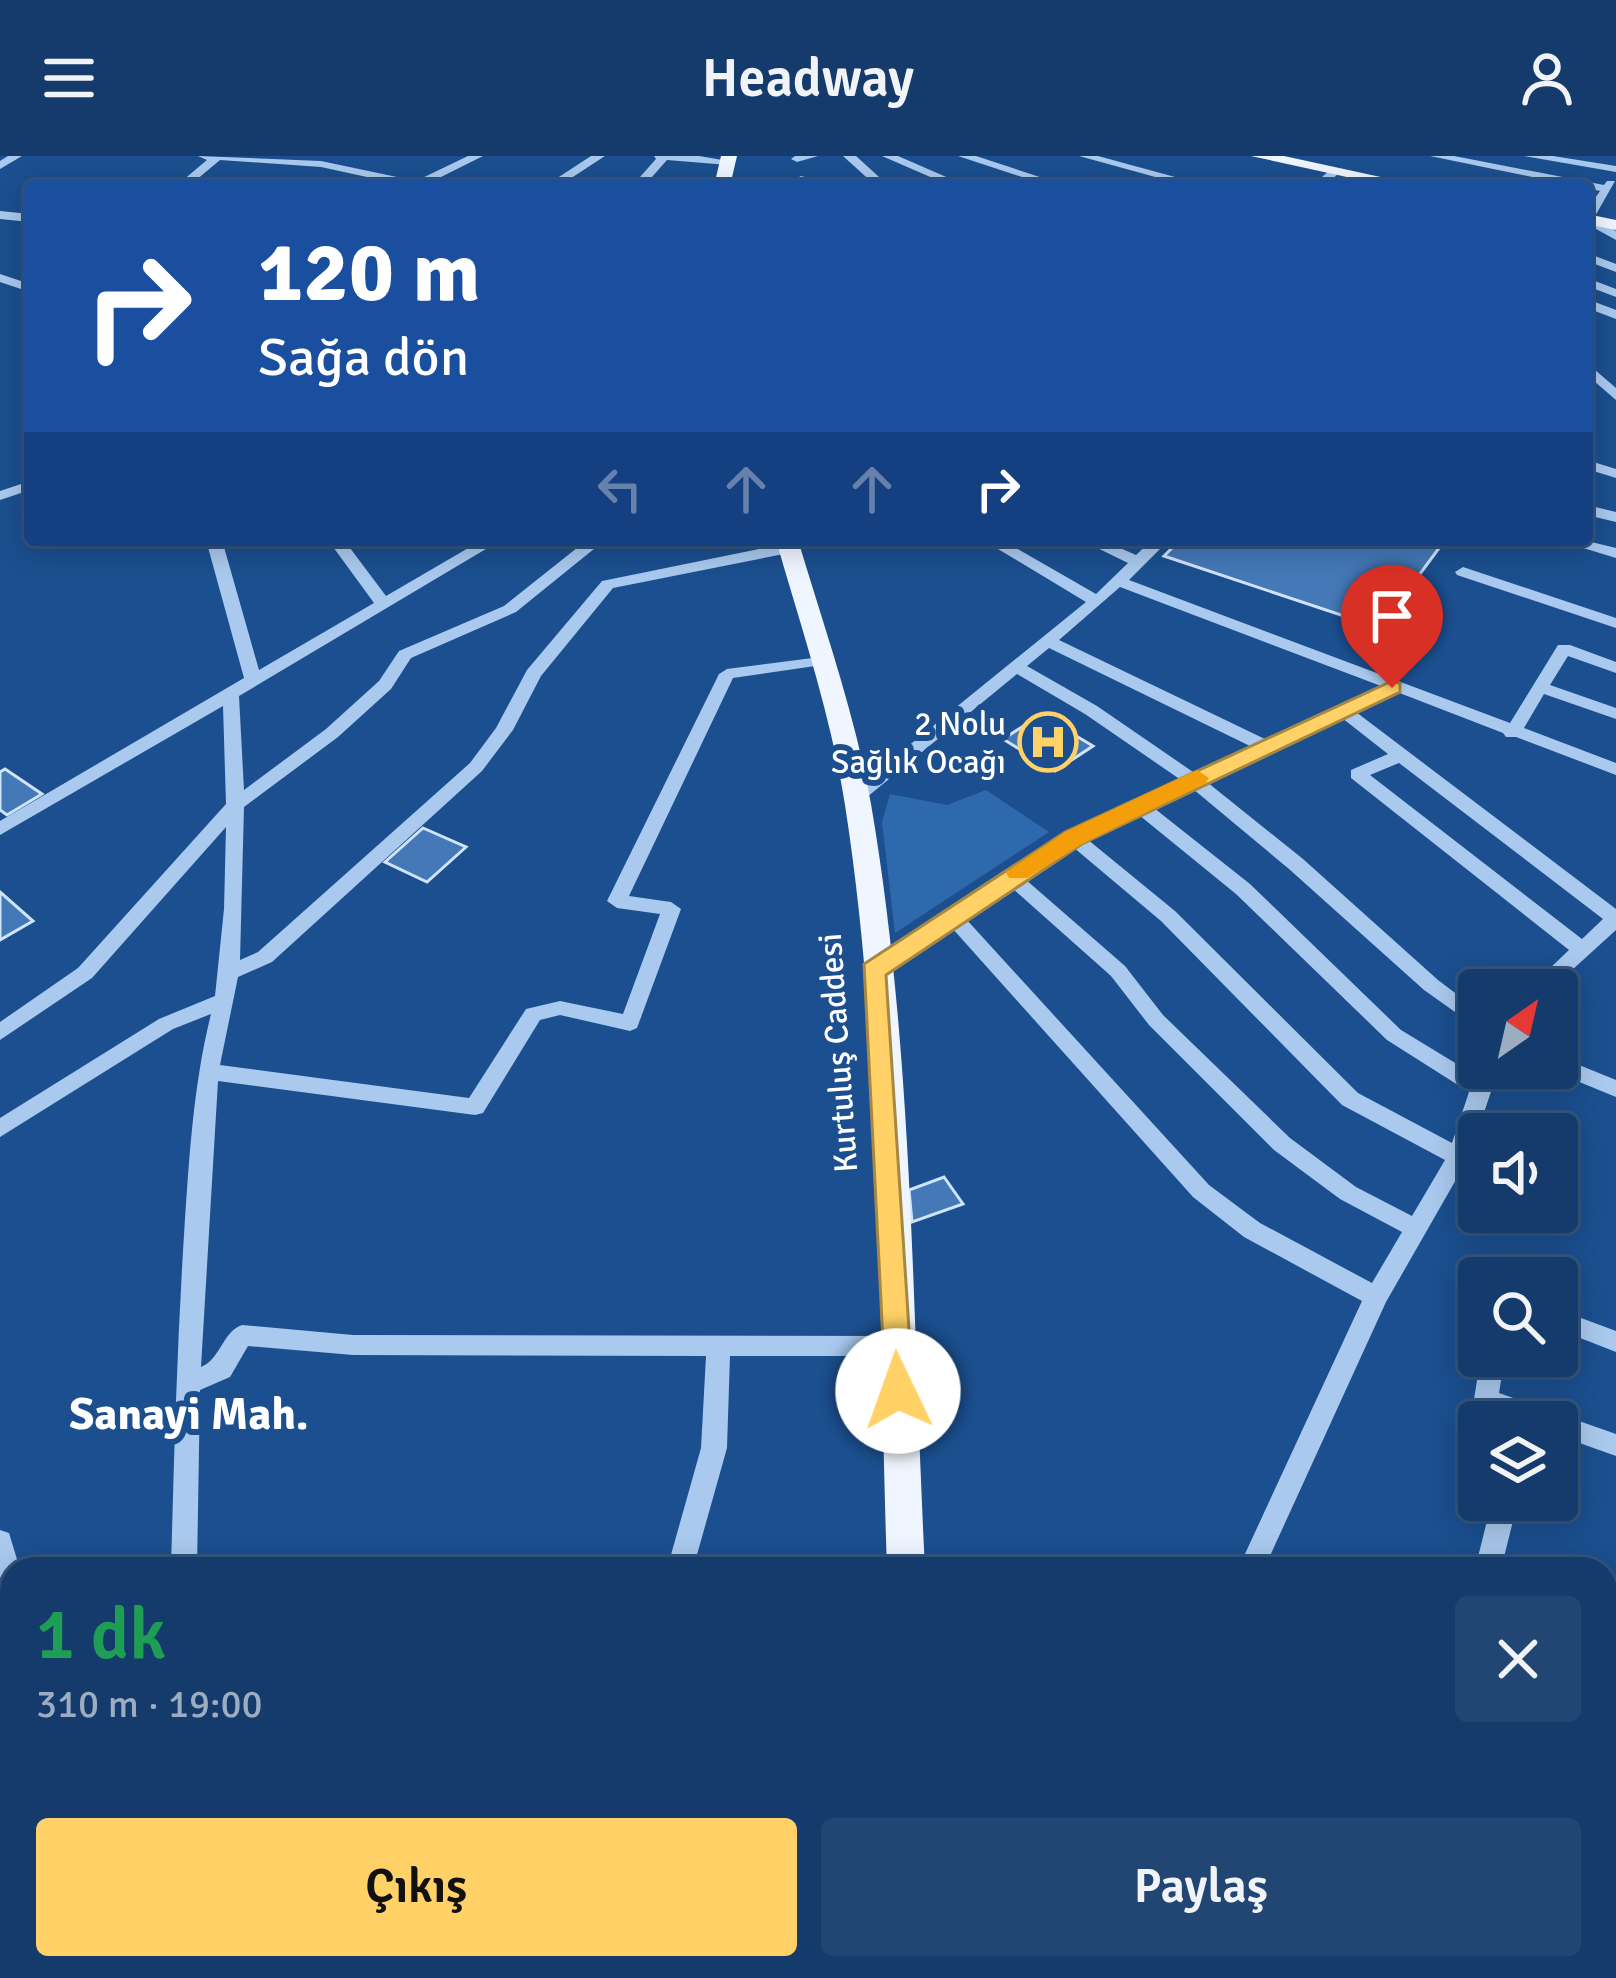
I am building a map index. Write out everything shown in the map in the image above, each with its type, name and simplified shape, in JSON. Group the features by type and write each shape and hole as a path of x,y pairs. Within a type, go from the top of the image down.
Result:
{"main road":[{"path":"1259,156 1382,180"},
{"name":"Kurtuluş Caddesi","path":"789,546 855,799 873,971 905,1557"}],"street":[{"path":"0,166 16,156"},
{"path":"204,156 321,164 396,180"},
{"path":"189,180 218,156"},
{"path":"429,180 477,156"},
{"path":"560,180 598,156"},
{"path":"797,159 812,156"},
{"path":"849,156 876,180"},
{"path":"888,156 946,180"},
{"path":"964,156 1045,180"},
{"path":"1006,180 1029,156"},
{"path":"1085,156 1179,180"},
{"path":"1436,156 1490,162 1568,180"},
{"path":"1530,156 1616,170"},
{"path":"662,157 729,159"},
{"path":"1325,180 1335,171"},
{"path":"1593,207 1603,188 1616,179"},
{"path":"1593,186 1603,188"},
{"path":"1602,514 1616,498"},
{"path":"216,546 254,683"},
{"path":"340,546 384,605"},
{"path":"0,829 384,605 467,546"},
{"path":"0,1032 85,973 235,805 332,733 385,685 405,655 511,610 590,546"},
{"path":"229,973 265,957 467,776 504,730 549,653 608,584 779,546"},
{"path":"1001,546 1097,601"},
{"path":"1102,546 1138,562"},
{"path":"855,799 1097,601 1155,546"},
{"path":"1463,572 1616,622"},
{"path":"1118,581 1616,769"},
{"path":"1048,641 1266,747"},
{"path":"1512,733 1564,649 1616,668"},
{"path":"208,1072 475,1107 533,1014 560,1008 630,1023 671,909 617,901 727,674 822,660"},
{"path":"1016,667 1120,726 1196,779 1458,1005"},
{"path":"1540,687 1616,714"},
{"path":"873,971 951,915 1074,838 1392,688"},
{"path":"184,1557 188,1384 208,1072 229,973 235,805 231,696"},
{"path":"1346,713 1616,919 1560,969"},
{"path":"1404,754 1357,774 1582,949"},
{"path":"1140,806 1244,889 1394,1035 1458,1065"},
{"path":"1074,838 1168,916 1350,1099 1458,1157 1376,1298 1257,1557"},
{"path":"1011,877 1118,971 1156,1020 1282,1144 1348,1192 1416,1229"},
{"path":"951,915 1202,1191 1252,1230 1376,1298"},
{"path":"0,1129 166,1024 225,1000"},
{"path":"1578,1073 1616,1089"},
{"path":"1578,1327 1616,1342"},
{"path":"188,1384 221,1370 242,1335 353,1345 896,1346"},
{"path":"683,1557 714,1448 718,1348"},
{"path":"1578,1432 1616,1445"},
{"path":"1491,1557 1500,1521"}],"shaded area":[{"path":"986,790 1049,832 895,933 882,822 890,794 947,805"}],"building":[{"path":"1174,546 1441,546 1380,628 1164,556"},
{"name":"2 Nolu Sağlık Ocağı","path":"1041,715 1093,746 1055,771 1003,739"},
{"path":"5,769 42,794 7,815 0,810 0,772"},
{"path":"423,828 466,847 427,882 385,862"},
{"path":"0,892 33,921 0,940"},
{"path":"944,1177 963,1204 912,1222 909,1190"}],"slow traffic":[{"path":"1018,872 1074,838 1197,778"}],"place":[{"name":"2 Nolu Sağlık Ocağı","path":"1048,742"}],"district":[{"name":"Sanayi Mah.","path":"189,1413"}],"route":[{"path":"898,1391 888,1158 873,971 951,915 1074,838 1392,688"}]}
